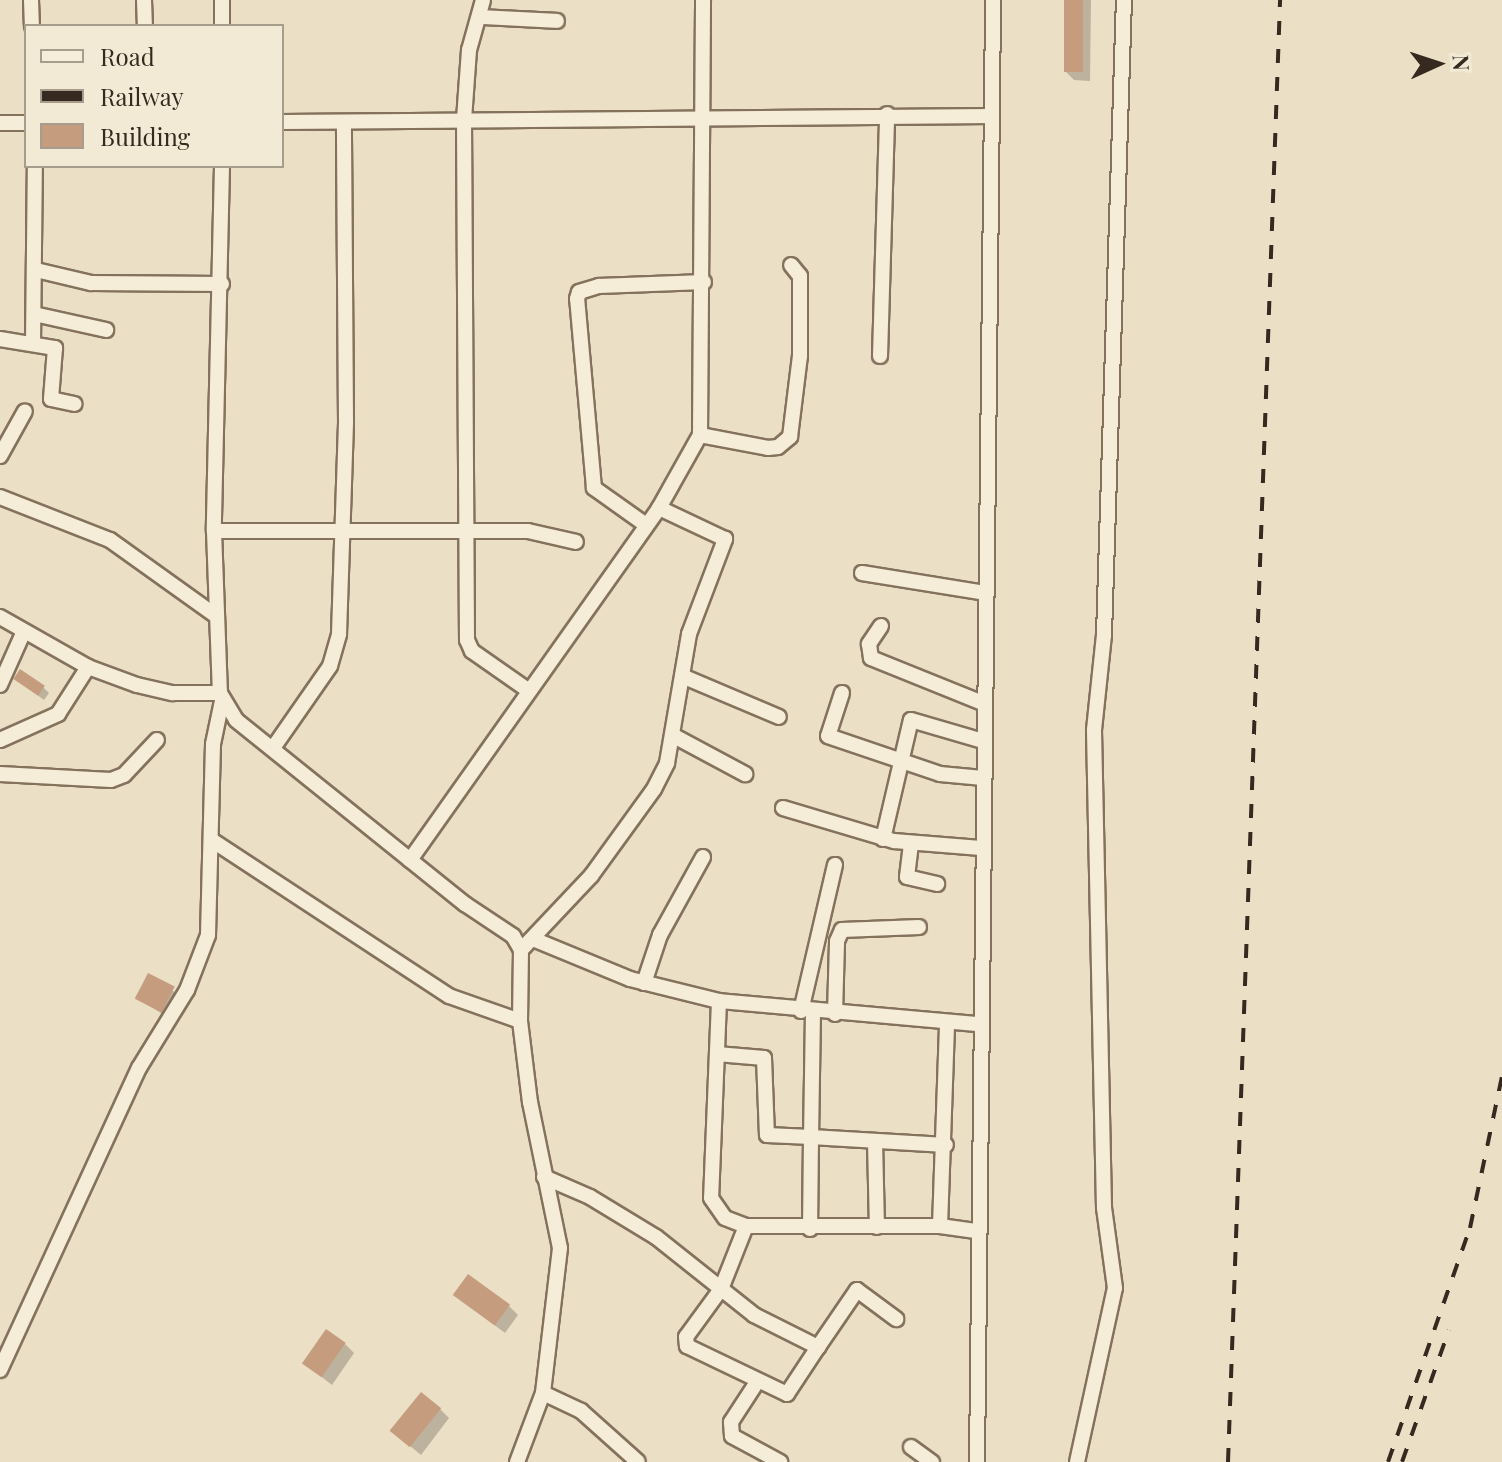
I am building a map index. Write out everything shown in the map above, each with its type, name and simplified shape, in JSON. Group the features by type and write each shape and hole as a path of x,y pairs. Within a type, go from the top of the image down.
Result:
{"street":[{"path":"31,0 32,24"},
{"path":"144,0 145,24"},
{"path":"222,0 222,24"},
{"path":"483,0 481,17 469,50 464,120 467,640 472,651 528,690"},
{"path":"410,860 659,508 700,435 704,282 703,0"},
{"path":"977,1462 978,1024 993,0"},
{"path":"1077,1462 1115,1288 1104,1208 1094,730 1104,635 1124,0"},
{"path":"481,17 557,21"},
{"path":"880,356 887,114"},
{"path":"284,122 702,115 992,116"},
{"path":"273,748 335,654 345,531 344,122"},
{"path":"0,123 24,123"},
{"path":"33,344 35,168"},
{"path":"0,1370 139,1068 187,990 208,935 213,841 213,744 221,697 214,531 222,284 222,168"},
{"path":"700,435 768,448 778,447 790,437 800,356 800,276 791,265"},
{"path":"36,270 91,283 222,284"},
{"path":"646,525 594,488 577,299 579,292 599,286 704,282"},
{"path":"34,314 106,330"},
{"path":"0,339 57,349 51,399 74,404"},
{"path":"0,456 25,411"},
{"path":"0,497 110,540 216,616"},
{"path":"517,1462 543,1393 560,1248 544,1177 520,1021 527,944 630,824 662,775 674,736 689,634 725,539 659,508"},
{"path":"214,531 528,531 576,542"},
{"path":"862,573 986,593"},
{"path":"0,617 88,667 173,693 221,697"},
{"path":"881,626 869,644 871,658 985,704"},
{"path":"0,685 24,631"},
{"path":"1,738 58,714 88,667"},
{"path":"682,676 779,717"},
{"path":"842,693 828,736 950,777 983,778"},
{"path":"221,697 236,720 410,860 527,944 644,983 719,1001 807,1012 978,1024"},
{"path":"883,839 911,720 983,741"},
{"path":"674,736 745,774"},
{"path":"0,774 111,780 124,775 157,740"},
{"path":"783,808 883,839 911,844 981,848"},
{"path":"213,841 449,996 520,1021"},
{"path":"911,844 907,877 937,884"},
{"path":"644,983 660,935 703,857"},
{"path":"810,1229 807,1012 835,865"},
{"path":"835,1014 837,941 842,930 919,927"},
{"path":"719,1001 711,1198 725,1218 746,1226 810,1229 940,1226 976,1231"},
{"path":"940,1226 946,1145 947,1022"},
{"path":"717,1054 764,1058 767,1135 946,1145"},
{"path":"875,1141 877,1227"},
{"path":"544,1177 590,1197 656,1237 754,1315 818,1347"},
{"path":"746,1226 721,1289 685,1342 781,1394 791,1392 857,1290 896,1319"},
{"path":"757,1382 731,1422 732,1436 777,1461"},
{"path":"543,1393 581,1411 638,1462"},
{"path":"911,1447 932,1462"}],"building":[{"path":"1064,0 1083,0 1083,72 1064,72"},
{"path":"20,669 45,686 38,696 13,679"},
{"path":"148,973 175,987 162,1012 135,999"},
{"path":"468,1274 510,1305 495,1326 453,1295"},
{"path":"326,1329 346,1343 322,1377 302,1363"},
{"path":"421,1392 441,1408 410,1447 390,1431"}],"railway":[{"path":"1228,1462 1280,0"},
{"path":"1388,1462 1470,1228 1502,1076"},
{"path":"1402,1462 1449,1330"}]}
